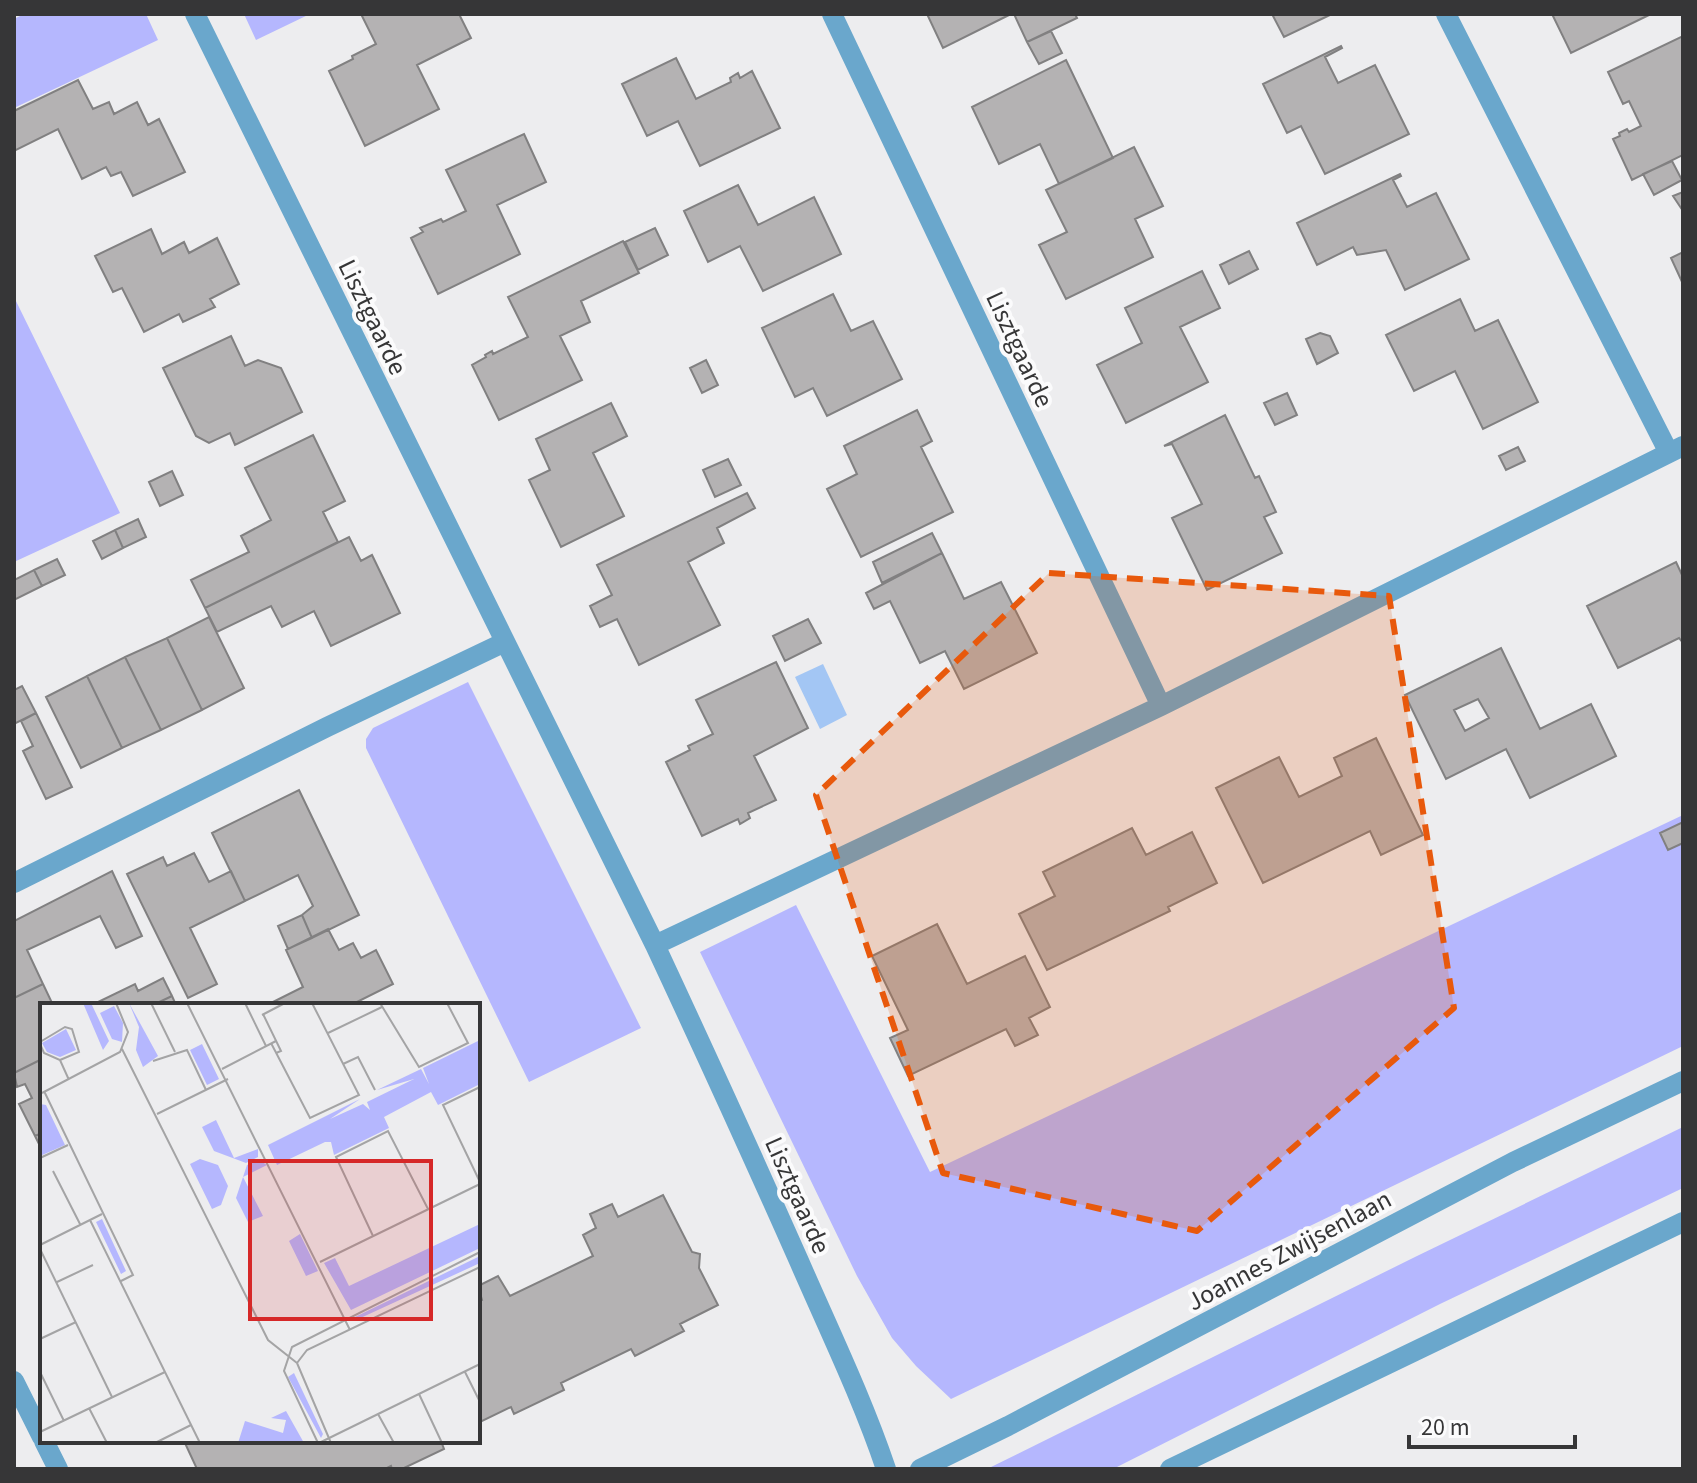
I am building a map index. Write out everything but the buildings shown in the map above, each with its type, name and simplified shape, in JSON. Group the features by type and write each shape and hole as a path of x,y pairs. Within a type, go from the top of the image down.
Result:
{"street":[{"name":"Lisztgaarde","path":"195,14 655,945 717,1076 827,1325 871,1426 886,1469"},
{"name":"Lisztgaarde","path":"832,14 1161,706"},
{"path":"655,945 1161,706 1676,450 1446,14"},
{"path":"14,883 505,642"},
{"name":"Joannes Zwijsenlaan","path":"920,1469 1022,1419 1498,1169 1683,1081"},
{"path":"1170,1469 1683,1222"},
{"path":"14,1381 40,1433"},
{"path":"45,1443 58,1469"}],"highlighted area":[{"path":"1049,573 1389,596 1454,1008 1197,1231 943,1173 816,795"}],"shaded area":[{"path":"24,14 146,14 158,40 14,108 14,19"},
{"path":"244,14 310,14 256,40"},
{"path":"14,297 120,513 14,562"},
{"path":"823,664 847,715 820,729 795,677"},
{"path":"468,682 641,1028 529,1082 366,748 366,739 373,728"},
{"path":"1683,815 1683,1046 951,1399 892,1338 857,1276 700,952 796,905 930,1172"},
{"path":"1683,1127 1683,1188 1440,1304 1113,1469 987,1469 1417,1256"}]}
